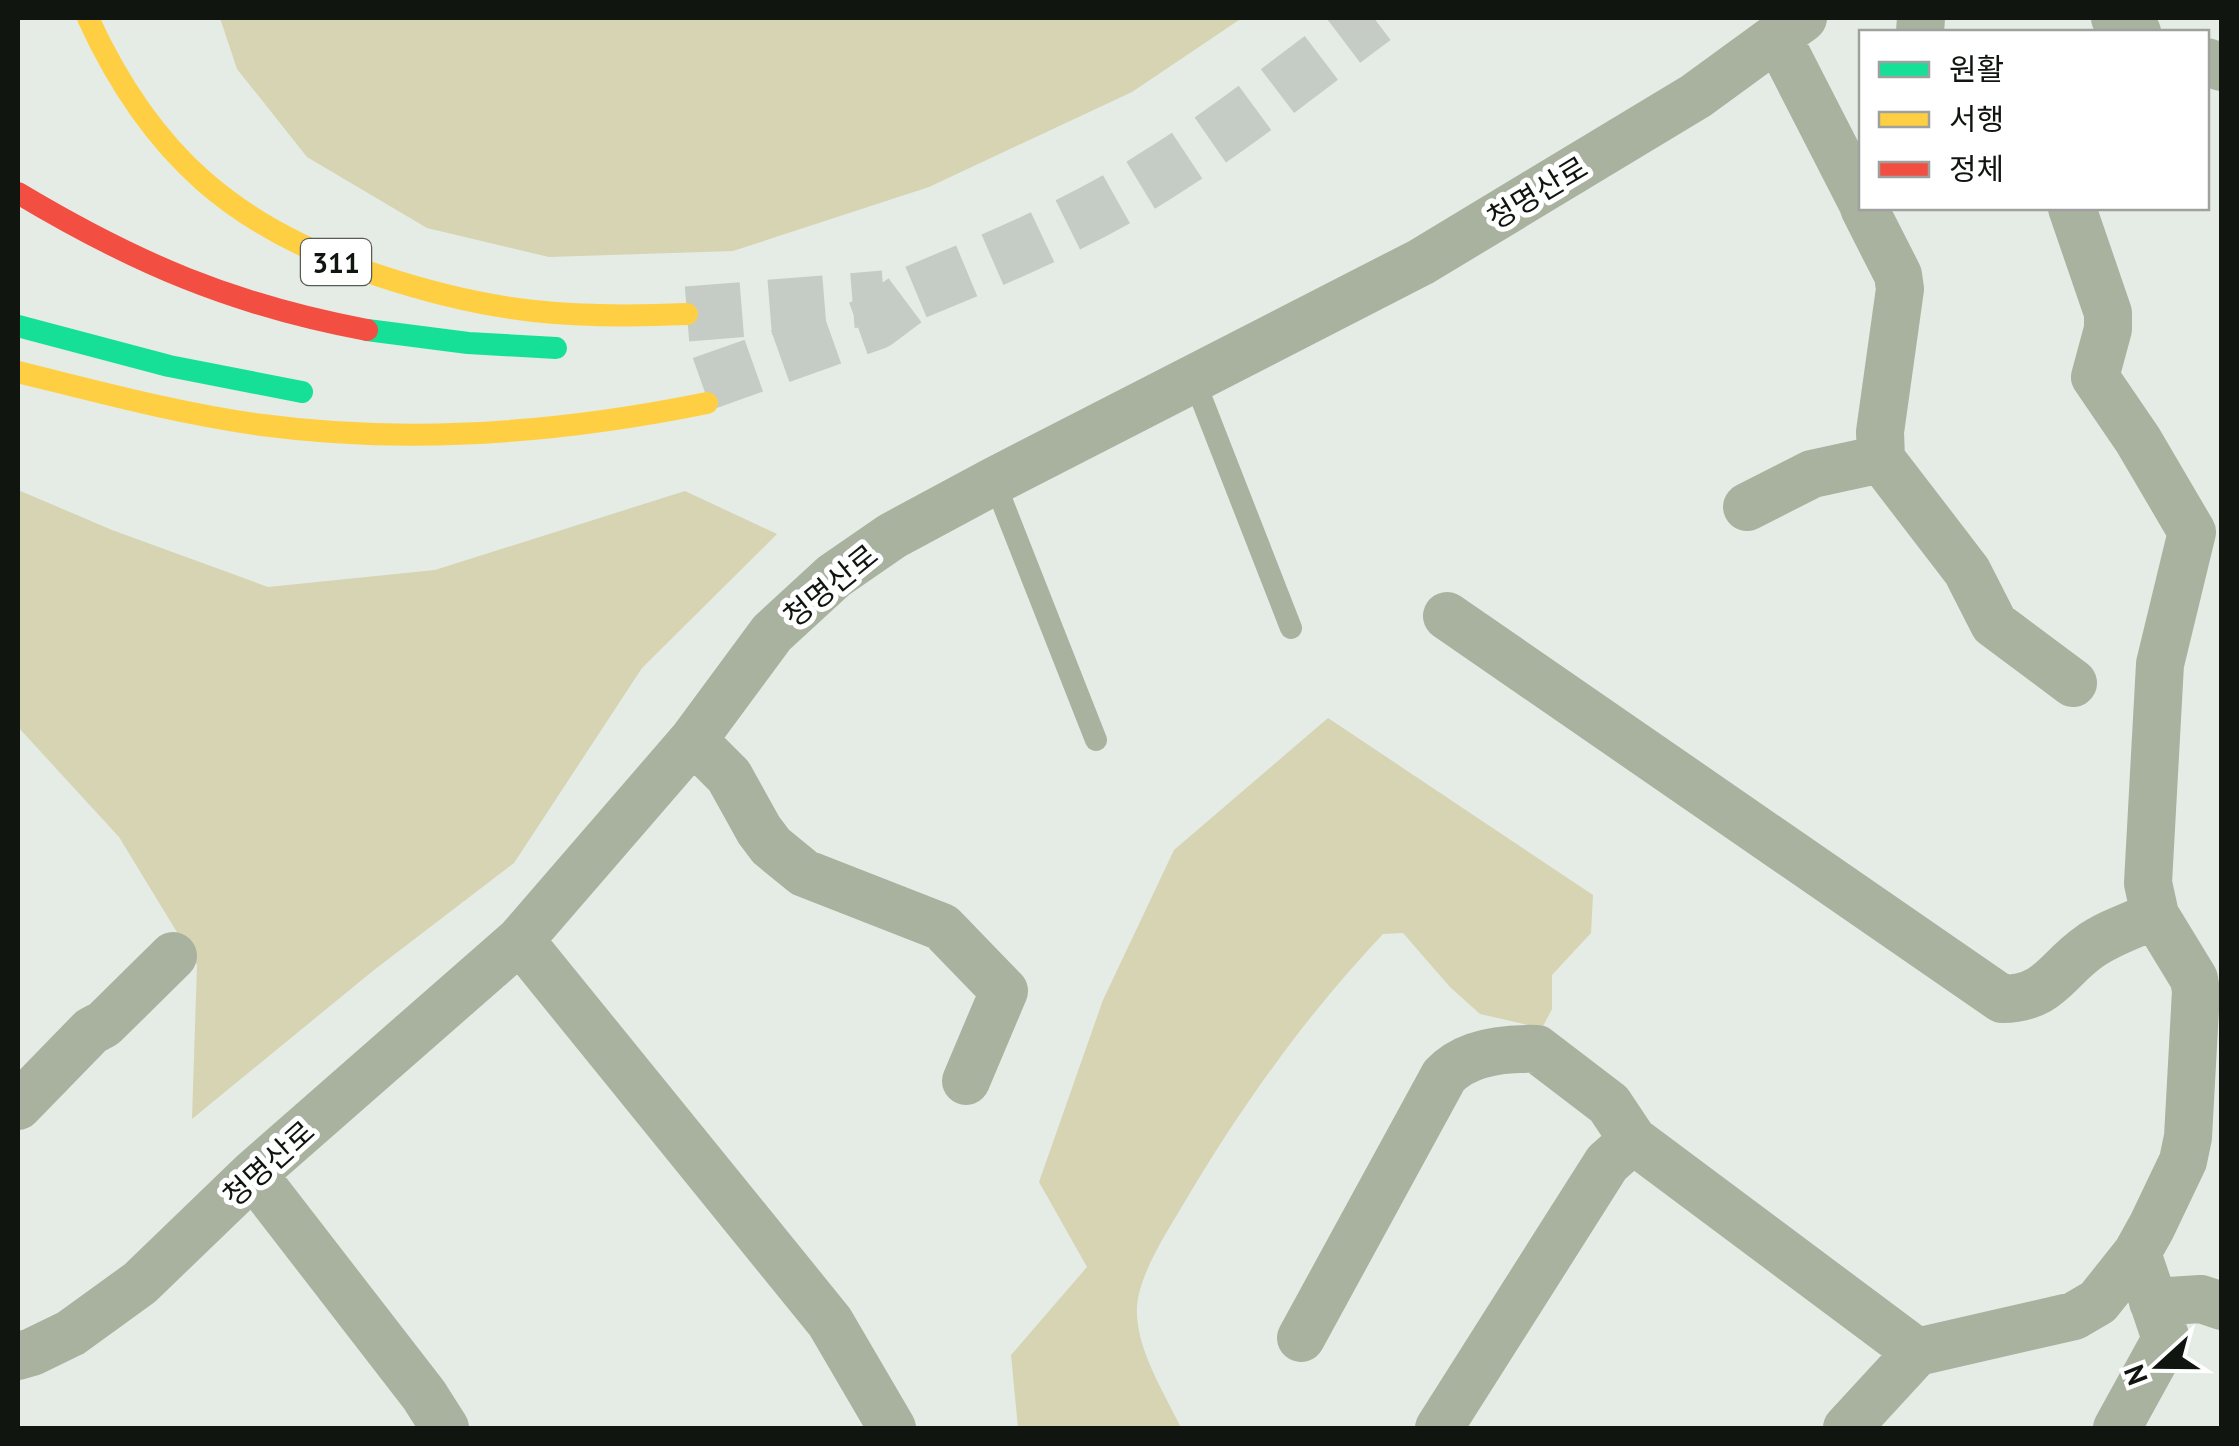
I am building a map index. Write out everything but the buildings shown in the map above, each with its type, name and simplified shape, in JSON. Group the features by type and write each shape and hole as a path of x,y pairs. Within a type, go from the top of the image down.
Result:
{"highway":[{"name":"311","path":"88,18 122,82 156,131 194,173 238,211 290,242 340,264 478,305 543,314 686,314"},
{"name":"311","path":"18,193 135,258 202,288 279,310 448,341 511,347 587,347"},
{"path":"18,326 234,381 322,395"},
{"path":"18,372 145,404 263,425 386,435 530,432 631,419 705,393 567,402"}],"street":[{"path":"1791,28 1859,189"},
{"name":"청명산로","path":"18,1356 71,1332 140,1283 253,1174 520,940 692,740 772,633 822,586 892,536 1421,262 1696,96 1791,28"},
{"path":"1869,210 1898,275 1900,289 1880,432 1881,459 1967,571 1994,624 2073,683"},
{"path":"1847,1428 1917,1352 2086,1311 2098,1302 2137,1253 2183,1160 2188,1138 2196,991 2194,979 2155,915 2148,883 2160,664 2192,532 2138,440 2095,377 2108,330 2108,313 2073,210"},
{"path":"1747,507 1812,474 1881,459"},
{"path":"1447,616 2002,998 2036,993 2089,946 2155,915"},
{"path":"692,740 729,776 758,830 788,862 804,873 942,927 1004,991 966,1080"},
{"path":"520,940 830,1322 892,1428"},
{"path":"18,1106 91,1030 104,1024 174,956"},
{"path":"1300,1338 1444,1076 1468,1057 1537,1049 1609,1104 1633,1140 1917,1352"},
{"path":"1440,1428 1607,1162 1633,1140"},
{"path":"253,1174 446,1428"},
{"path":"2117,1428 2166,1339 2137,1253"},
{"path":"2154,1302 2201,1299 2222,1306"}],"lane":[{"path":"1194,377 1290,628"},
{"path":"994,481 1096,740"}],"shaded area":[{"path":"220,18 1242,18 1132,92 929,187 733,251 549,257 427,228 307,157 237,69"},
{"path":"18,490 112,530 268,587 435,570 685,491 777,534 642,668 514,863 374,970 192,1119 197,965 119,837 18,727"},
{"path":"1328,718 1593,895 1591,933 1552,975 1552,1009 1542,1028 1480,1014 1450,987 1403,933 1383,934 1301,1029 1252,1097 1148,1267 1137,1307 1141,1338 1181,1428 1018,1428 1011,1355 1087,1267 1039,1182 1103,1000 1174,850"}],"tunnel":[{"path":"916,292 1039,239 1128,192 1213,138 1374,18"},
{"path":"702,384 876,322 916,292"},
{"path":"687,314 884,298"}],"traffic: fast":[{"path":"18,326 169,366 302,392"},
{"path":"367,330 468,343 556,348"}],"traffic: slow":[{"path":"88,18 140,110 170,148 241,210 282,235 380,276 496,306 568,314 687,314"},
{"path":"18,372 231,420 374,434 486,433 541,428 707,403"}],"traffic: jam":[{"path":"18,193 103,240 186,278 272,308 367,330"}]}
